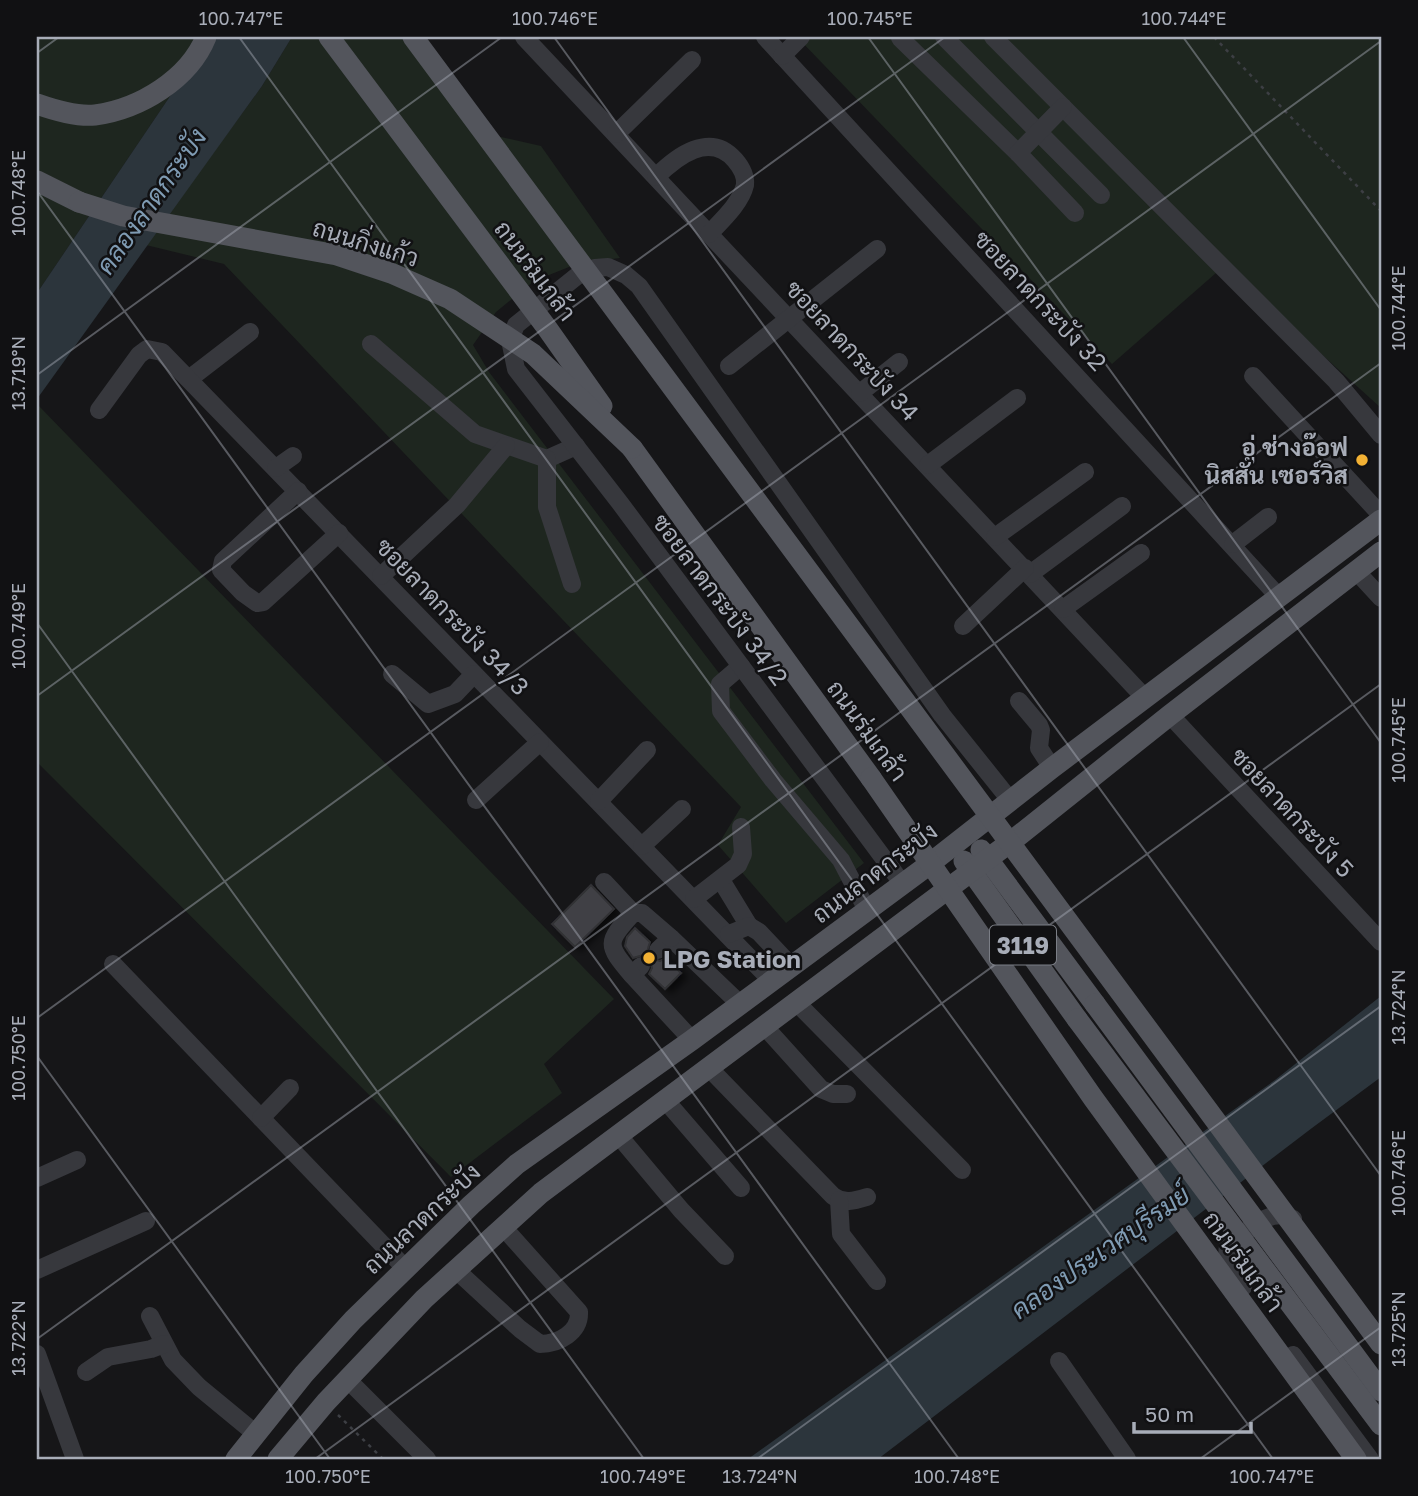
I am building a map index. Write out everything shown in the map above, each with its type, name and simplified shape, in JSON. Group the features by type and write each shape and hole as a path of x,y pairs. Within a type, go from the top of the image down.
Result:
{"main road":[{"path":"37,104 53,110 93,115 130,106 169,85 200,51 206,37"},
{"name":"ถนนร่มเกล้า","path":"329,37 547,328 871,778 1093,1098 1356,1459"},
{"name":"ถนนร่มเกล้า","path":"413,37 1381,1344"},
{"name":"ถนนกิ่งแก้ว","path":"37,181 79,202 123,216 337,255 391,273 450,299 533,354 632,448"},
{"name":"ถนนลาดกระบัง","path":"236,1459 353,1320 517,1164 692,1040 867,910 1381,518"},
{"path":"278,1459 326,1402 424,1299 541,1193 988,859 1381,552"},
{"name":"ถนนร่มเกล้า","path":"960,840 988,859 1381,1391"},
{"name":"ถนนร่มเกล้า","path":"960,840 971,871 1077,1019 1381,1425"},
{"path":"517,1164 541,1193"}],"street":[{"name":"ซอยลาดกระบัง 34","path":"524,37 1145,698"},
{"name":"ซอยลาดกระบัง 32","path":"765,37 1279,597"},
{"path":"782,56 801,37"},
{"path":"944,37 1101,195"},
{"path":"993,37 1336,381 1381,435"},
{"path":"900,38 1018,153 1075,214"},
{"path":"616,134 692,61"},
{"path":"1018,153 1063,107"},
{"path":"656,177 671,162 708,145 722,149 734,159 743,170 745,183 740,197 709,234"},
{"path":"729,366 877,248"},
{"name":"ซอยลาดกระบัง 34/2","path":"902,883 516,369 510,340 516,325 577,276 595,268 608,267 626,275 639,286 942,715 1010,800"},
{"path":"190,380 250,332"},
{"path":"371,344 475,434 547,459 576,446"},
{"name":"ซอยลาดกระบัง 34/3","path":"99,410 139,355 147,349 162,352 772,981"},
{"path":"860,393 899,362"},
{"path":"1252,376 1381,518"},
{"path":"928,465 1017,398"},
{"path":"381,576 457,505 506,446"},
{"path":"276,468 293,456"},
{"path":"547,459 547,507 572,584"},
{"path":"995,537 1085,472"},
{"path":"298,491 223,561 221,570 243,593 257,603 263,602 339,533"},
{"path":"963,626 1027,571 1122,506"},
{"path":"1233,544 1268,517"},
{"path":"1063,609 1142,553"},
{"path":"1357,572 1381,598"},
{"path":"741,666 720,684 721,711 773,780 841,860 867,910"},
{"path":"391,674 428,704 454,694 474,674"},
{"path":"1019,701 1039,725 1039,748 1052,768"},
{"name":"ซอยลาดกระบัง 5","path":"1170,715 1381,942"},
{"path":"476,800 540,741"},
{"path":"598,801 647,750"},
{"path":"642,846 682,809"},
{"path":"694,899 738,865 743,854 741,827"},
{"path":"721,880 749,926 759,932 791,966"},
{"path":"604,882 633,913 642,913 664,944 740,1004"},
{"path":"633,913 612,940 612,947 636,970 692,1040"},
{"path":"729,934 749,926"},
{"path":"113,964 405,1268"},
{"path":"797,1003 962,1170"},
{"path":"765,1027 821,1089 833,1094 847,1094"},
{"path":"710,1069 839,1200 851,1202 867,1197"},
{"path":"261,1118 290,1088"},
{"path":"666,1101 741,1188"},
{"path":"618,1136 681,1210 725,1256"},
{"path":"37,1178 77,1160"},
{"path":"839,1200 841,1234 877,1281"},
{"path":"1370,1459 1230,1270 1226,1256 1228,1246 1271,1215 1286,1214 1298,1222 1381,1327"},
{"path":"37,1270 146,1221"},
{"path":"456,1270 540,1344 561,1341 580,1320 579,1312 503,1227"},
{"path":"150,1316 173,1360 199,1387 256,1433"},
{"path":"86,1372 108,1357 164,1344"},
{"path":"37,1354 75,1459"},
{"path":"1059,1362 1127,1459"},
{"path":"347,1379 426,1459"}],"path":[{"path":"1214,37 1381,211"},
{"path":"326,1402 383,1459"}],"shaded area":[{"path":"37,37 210,37 37,293"},
{"path":"292,37 413,37 483,133 541,146 620,258 579,263 534,281 496,312 473,345 489,372 864,863 786,923 718,845 741,807 224,264 146,245 262,86"},
{"path":"797,37 1381,37 1381,408 1224,266 1112,364"},
{"path":"37,404 614,999 544,1064 562,1093 451,1177 37,762"}],"water":[{"name":"คลองลาดกระบัง","path":"210,37 292,37 262,86 37,399 37,293"},
{"name":"คลองประเวศบุรีรมย์","path":"1381,996 1381,1077 878,1459 748,1459 1275,1080"}],"building":[{"path":"591,885 614,909 575,947 552,924"},
{"name":"LPG Station","path":"635,928 650,942 647,952 650,958 660,961 666,958 681,973 665,989 649,974 652,968 649,958 643,955 633,958 625,946 627,937"}],"place":[{"name":"อู่ ช่างอ๊อฟ นิสสัน เซอร์วิส","path":"1362,460"},
{"name":"LPG Station","path":"649,958"}]}
